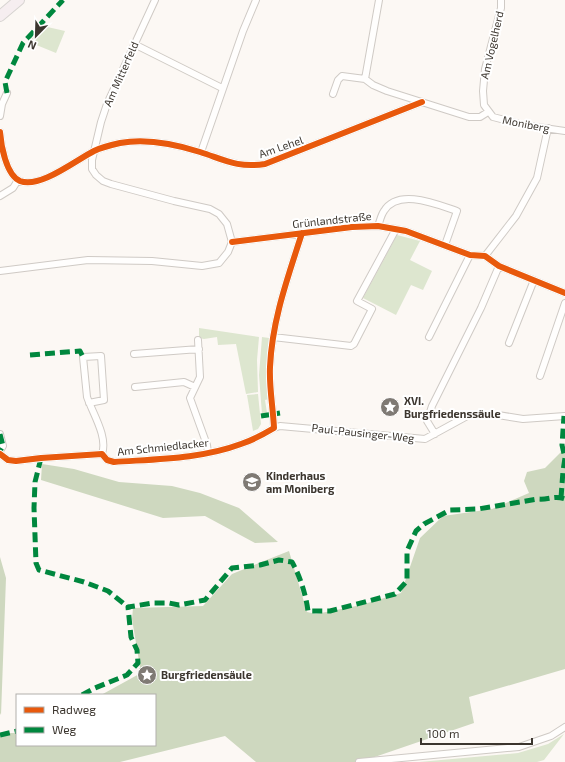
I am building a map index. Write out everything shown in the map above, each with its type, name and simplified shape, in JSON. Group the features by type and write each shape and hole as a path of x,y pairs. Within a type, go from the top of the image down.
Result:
{"main road":[{"path":"0,16 19,0"}],"street":[{"name":"Am Mitterfeld","path":"95,150 101,122 107,104 155,0"},
{"path":"200,152 243,31 256,0"},
{"path":"365,79 379,0"},
{"name":"Am Vogelherd","path":"488,112 484,105 483,91 485,69 501,8 501,0"},
{"path":"134,44 222,88"},
{"path":"333,94 338,80 342,76 365,79 373,85 387,91 469,117 480,117 488,112"},
{"path":"0,116 2,104 7,92"},
{"name":"Am Lehel","path":"18,180 24,182 45,179 95,150 121,143 141,141 172,144 236,165 254,166 265,164 353,131 422,102"},
{"name":"Moniberg","path":"488,112 493,117 524,125 565,131"},
{"path":"548,128 537,178 516,216 485,256 499,266 565,293"},
{"path":"0,132 5,159 11,173 18,180 13,188 0,196"},
{"path":"0,271 88,260 152,261 202,266 219,262 228,252 232,242 227,224 219,214 210,209 174,201 103,181 92,169 92,160 95,150"},
{"path":"378,226 384,211 391,203 398,199 412,198 444,206 457,211 445,245"},
{"name":"Grünlandstraße","path":"232,242 352,227 378,226 396,229 424,237 470,255 485,256"},
{"path":"273,338 350,346 354,344 372,309 357,301 396,229"},
{"path":"274,428 270,381 273,338 278,309 302,233"},
{"path":"429,338 470,255"},
{"path":"435,434 427,421 432,406 481,308 499,266"},
{"path":"509,343 534,280"},
{"path":"540,376 565,304"},
{"name":"Am Schmiedlacker","path":"198,340 200,377 190,398 207,445 208,453"},
{"path":"134,354 198,349"},
{"name":"Am Schmiedlacker","path":"89,403 104,400 101,356 83,357 87,397 89,403 104,441 105,447 102,454"},
{"path":"135,387 184,382 195,387"},
{"name":"Paul-Pausinger-Weg","path":"274,428 280,426 425,439 469,416 498,415 523,419 565,416"},
{"name":"Am Schmiedlacker","path":"102,454 107,460 114,462 208,453 241,444 259,437 274,428"},
{"name":"Am Schmiedlacker","path":"0,434 3,446 0,452 8,460 16,461 102,454"},
{"path":"359,762 519,747 551,736 565,728"}],"green space":[{"path":"43,26 65,31 56,53 29,42"},
{"path":"397,235 420,241 410,260 432,271 423,290 411,285 396,315 363,298"},
{"path":"199,328 259,337 257,360 258,392 246,394 236,344 218,345 217,337 204,339 199,338"},
{"path":"262,337 269,338 266,374 269,399 265,400 267,413 262,414 259,375"},
{"path":"258,394 261,424 258,429 253,431 247,395"},
{"path":"565,448 565,669 469,697 474,723 360,762 256,762 225,736 120,762 0,762 0,733 16,733 16,746 156,746 156,694 103,694 141,673 132,619 133,608 203,606 232,574 289,551 307,612 316,614 361,605 401,593 420,538 443,516 492,509 529,493 524,481 527,472 545,468"},
{"path":"42,464 74,469 119,482 172,486 200,493 239,508 278,542 255,543 205,516 163,518 41,480"},
{"path":"0,557 6,578 1,715 0,713"},
{"path":"564,734 544,760 537,762 419,762 518,753 548,744"}],"marked path":[{"path":"7,93 5,82 23,43 63,0"},
{"path":"30,355 80,351 83,357"},
{"path":"261,416 280,413"},
{"path":"561,498 565,458 562,445 564,416"},
{"path":"0,434 3,446 0,451"},
{"path":"41,458 35,482 34,508 36,563 39,570 84,582 108,591 128,607"},
{"path":"84,694 127,675 138,663 137,650 131,637 128,607 153,603 169,603 179,605 205,600 232,568 260,565 279,560 292,562 298,573 308,611 330,611 395,594 407,581 407,551 416,531 424,524 450,510 478,509 558,497 565,499"},
{"path":"0,735 16,731"}],"cycle path":[{"path":"0,132 3,152 11,173 20,181 28,182 37,181 58,172 86,155 103,147 120,143 140,141 171,144 239,164 265,164 422,102"},
{"path":"232,242 352,227 378,226 406,231 470,255 485,256 499,266 565,293"},
{"path":"0,454 8,460 16,461 102,454 107,460 114,462 178,458 226,449 250,441 274,428 270,382 271,350 277,316 286,282 302,233"}],"place":[{"name":"XVI. Burgfriedenssäule","path":"390,407"},
{"name":"Kinderhaus am Moniberg","path":"252,482"},
{"name":"Burgfriedensäule","path":"147,675"}]}
